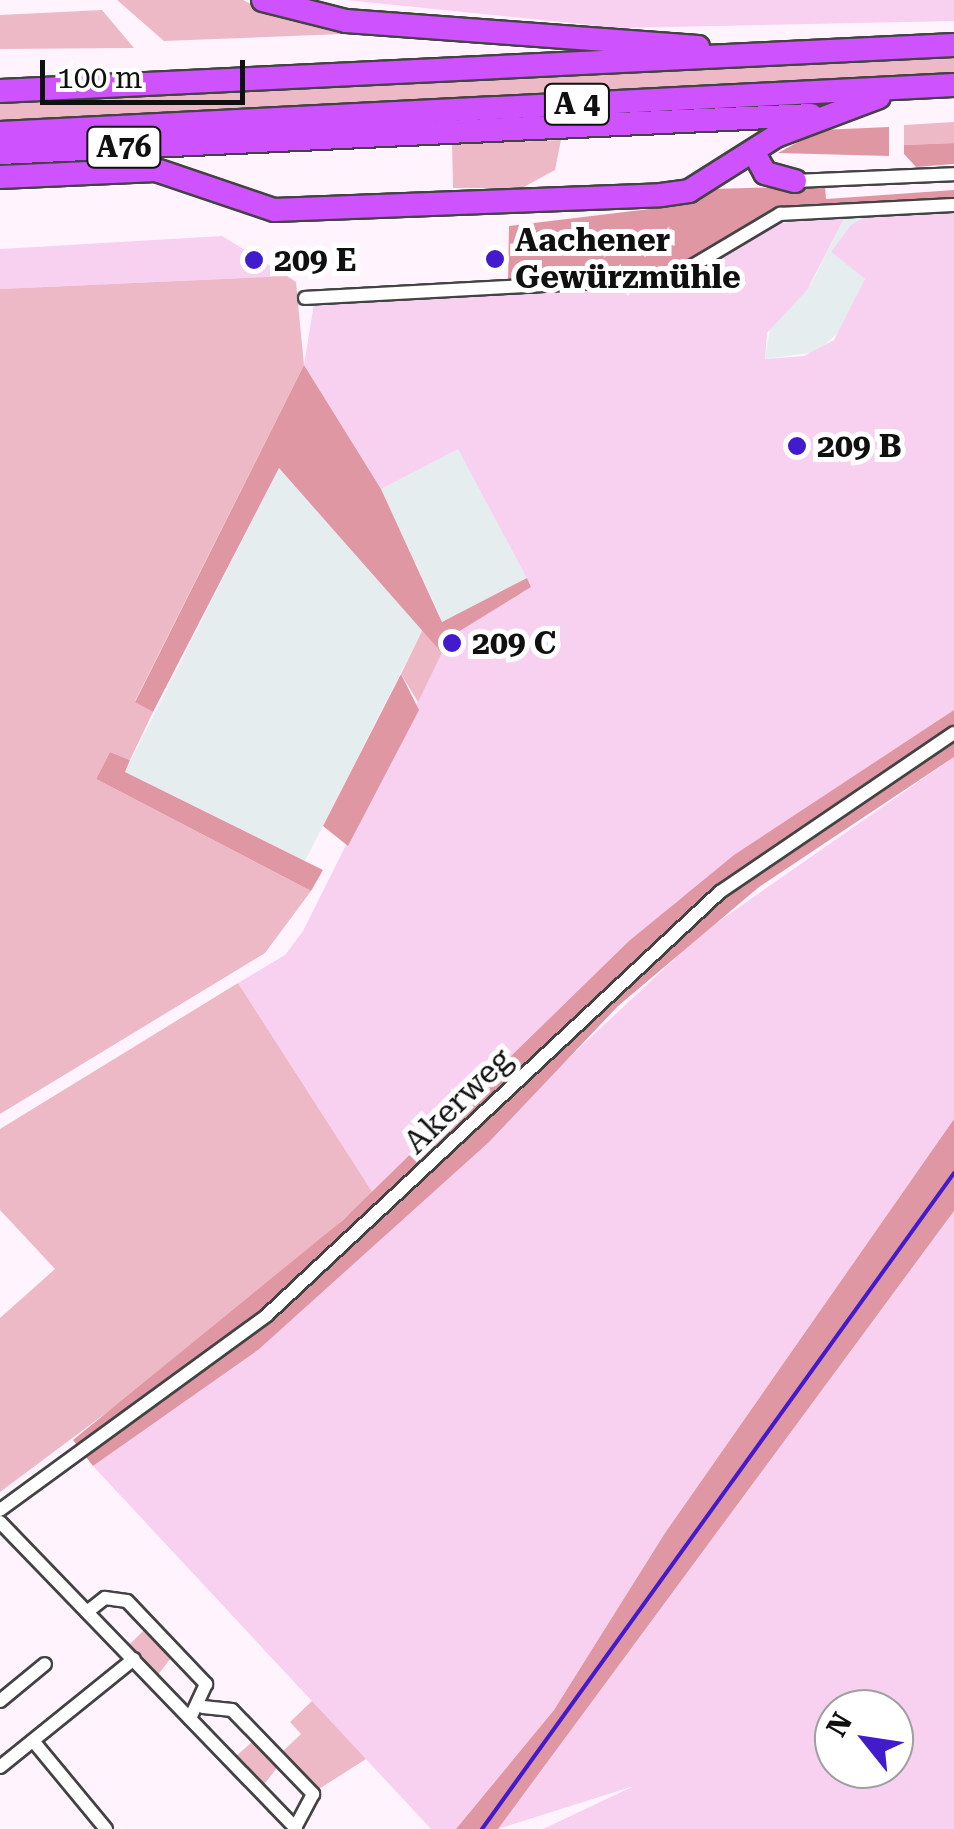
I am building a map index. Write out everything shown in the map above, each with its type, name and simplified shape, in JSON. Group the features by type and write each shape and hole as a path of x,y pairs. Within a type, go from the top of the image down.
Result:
{"highway":[{"name":"A 4","path":"264,0 346,21 756,54"},
{"name":"A 4","path":"246,79 954,45"},
{"name":"A76","path":"0,91 246,79"},
{"name":"A 4","path":"248,132 954,85"},
{"name":"A 4","path":"824,115 906,88"},
{"path":"248,132 824,115"},
{"path":"795,181 765,173 753,151 824,115"},
{"name":"A76","path":"0,133 248,132"},
{"name":"A76","path":"0,153 248,132"},
{"name":"A76","path":"0,177 156,170 256,209 662,195 710,180 753,151"}],"street":[{"path":"795,181 954,174"},
{"path":"305,298 672,278 780,214 954,204"},
{"name":"Akerweg","path":"0,1510 267,1315 720,892 954,734"},
{"path":"0,1522 296,1828 312,1794 232,1710 203,1707"},
{"path":"86,1612 105,1598 127,1600 203,1680 203,1707 190,1719"},
{"path":"0,1767 134,1660"},
{"path":"0,1701 45,1664"},
{"path":"34,1742 106,1829"}],"shaded area":[{"path":"117,0 243,0 274,16 393,32 164,41"},
{"path":"346,0 954,0 954,21 619,28"},
{"path":"102,10 134,48 0,49 0,15"},
{"path":"954,54 954,76 0,125 0,100"},
{"path":"954,122 954,143 904,145 904,125"},
{"path":"889,127 889,156 778,153 820,130"},
{"path":"561,140 555,170 522,188 453,188 452,144"},
{"path":"954,143 954,164 916,167 904,154 904,145"},
{"path":"825,186 826,199 954,190 954,200 775,212 682,271 508,283 509,226 666,207 712,189"},
{"path":"954,210 954,710 676,902 373,1193 238,983 285,955 303,931 450,637 531,586 458,449 381,489 304,365 314,303 670,285 765,225 846,215 807,290 767,333 765,359 804,356 834,340 865,279 831,252 851,225 870,214"},
{"path":"870,214 831,252 865,279 841,330 817,352 765,359 770,328 811,284 846,215"},
{"path":"222,236 287,276 0,289 0,249"},
{"path":"287,276 296,282 304,365 135,701 153,712 130,760 110,752 96,779 311,891 265,953 0,1114 0,289"},
{"path":"304,365 381,489 442,622 527,578 531,587 450,637 442,653 279,468 153,712 135,702"},
{"path":"458,448 527,578 443,622 381,489"},
{"path":"279,468 423,629 305,861 125,772"},
{"path":"423,629 442,653 418,702 401,674"},
{"path":"401,674 419,710 348,846 323,826"},
{"path":"954,710 954,757 759,887 618,1006 489,1142 258,1350 93,1466 73,1440 343,1220 629,941 734,855"},
{"path":"110,752 130,760 125,772 323,870 311,891 96,779"},
{"path":"954,757 954,1119 665,1533 554,1710 456,1829 431,1829 93,1466 258,1350 702,933"},
{"path":"238,983 373,1193 232,1319 0,1492 0,1318 55,1269 0,1210 0,1129"},
{"path":"954,1119 954,1211 498,1829 456,1829 554,1710 665,1533"},
{"path":"954,1211 954,1829 543,1829 634,1786 498,1829"},
{"path":"144,1630 174,1654 157,1676 128,1646"},
{"path":"312,1701 366,1759 319,1789 282,1752 301,1734 290,1722"},
{"path":"252,1742 280,1764 263,1786 235,1757"}],"railway":[{"path":"482,1829 954,1173"}],"place":[{"name":"Aachener Gewürzmühle","path":"495,259"},
{"name":"209 E","path":"254,260"},
{"name":"209 B","path":"797,446"},
{"name":"209 C","path":"452,643"}]}
